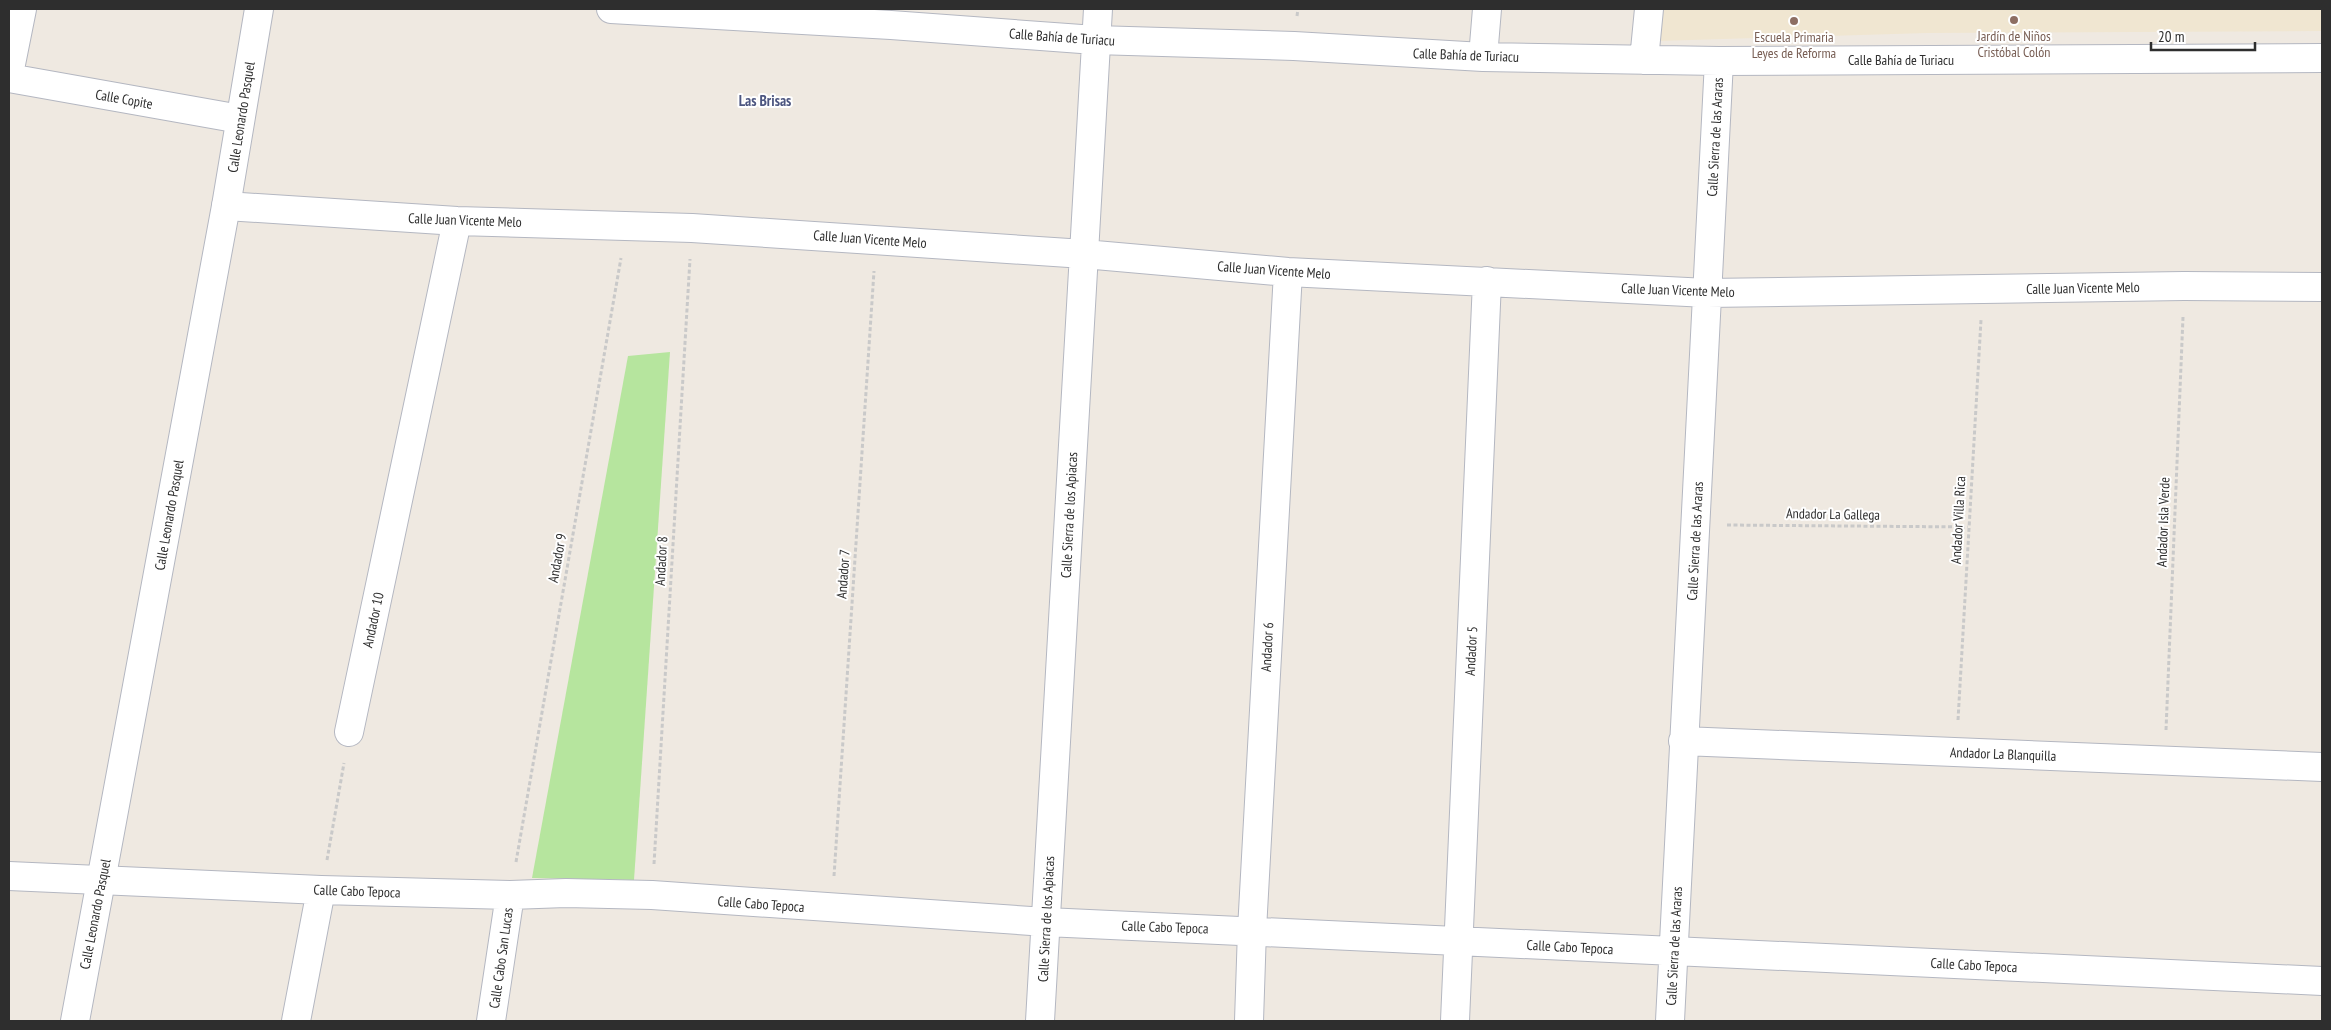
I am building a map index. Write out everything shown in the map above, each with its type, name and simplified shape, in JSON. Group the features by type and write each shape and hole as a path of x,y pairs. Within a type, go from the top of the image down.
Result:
{"street":[{"path":"9,74 22,9"},
{"name":"Calle Leonardo Pasquel","path":"75,1021 226,206 259,9"},
{"name":"Calle Bahía de Turiacu","path":"611,9 881,24 1095,40 1294,46 1483,57 1719,61 2322,58"},
{"name":"Calle Sierra de los Apiacas","path":"1040,1021 1098,9"},
{"path":"1483,57 1487,9"},
{"path":"1644,60 1648,9"},
{"name":"Calle Sierra de las Araras","path":"1670,1021 1719,61"},
{"name":"Calle Copite","path":"9,78 240,119"},
{"name":"Calle Juan Vicente Melo","path":"226,206 457,220 692,228 1084,254 1288,272 1707,293 2184,286 2322,287"},
{"name":"Andador 10","path":"349,732 457,220"},
{"name":"Andador 6","path":"1249,1021 1252,930 1288,272"},
{"name":"Andador 5","path":"1455,1021 1487,281"},
{"name":"Andador La Blanquilla","path":"1683,741 2322,767"},
{"name":"Calle Cabo Tepoca","path":"9,876 322,890 510,895 566,893 652,896 1046,922 1252,930 1458,942 2322,981"},
{"path":"296,1021 322,890"},
{"name":"Calle Cabo San Lucas","path":"491,1021 510,895"}],"path":[{"name":"Andador 9","path":"510,895 627,226"},
{"name":"Andador 8","path":"652,896 692,228"},
{"name":"Andador 7","path":"832,909 876,240"},
{"name":"Andador Isla Verde","path":"2165,760 2184,286"},
{"name":"Andador Villa Rica","path":"1957,752 1968,527 1983,289"},
{"name":"Andador La Gallega","path":"1696,524 1968,527"},
{"path":"322,890 349,732"}],"shaded area":[{"path":"1661,9 2322,9 2322,31 1927,33 1658,41"}],"green space":[{"path":"670,352 634,880 532,878 628,356"}],"place":[{"name":"Jardín de Niños Cristóbal Colón","path":"2014,20"},
{"name":"Escuela Primaria Leyes de Reforma","path":"1794,21"}],"district":[{"name":"Las Brisas","path":"765,101"}]}
